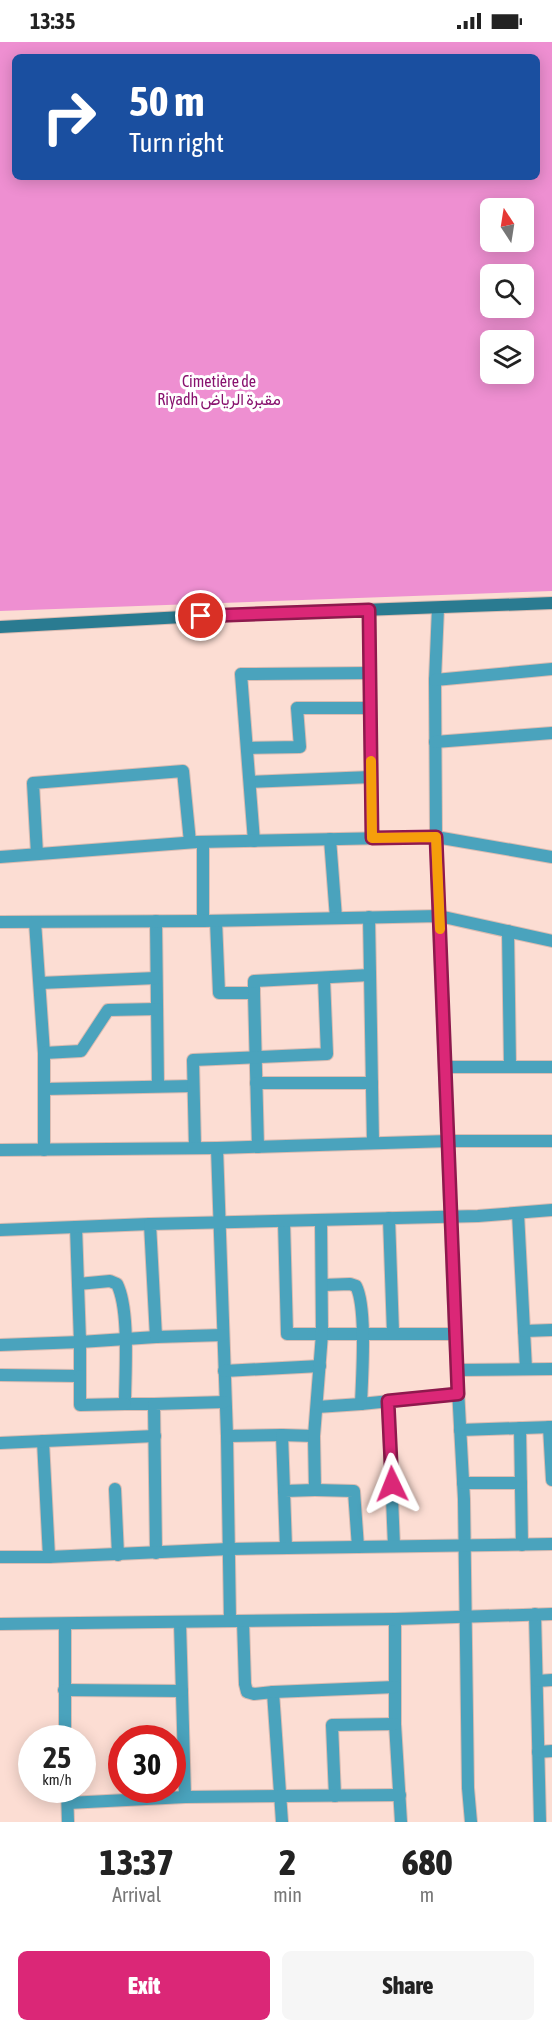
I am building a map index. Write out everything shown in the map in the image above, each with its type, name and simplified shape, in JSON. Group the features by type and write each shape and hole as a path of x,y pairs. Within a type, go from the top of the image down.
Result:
{"street":[{"path":"0,627 552,603"},
{"path":"438,608 435,680 436,837 463,1483 467,1616 468,1788 471,1822"},
{"path":"369,610 372,838"},
{"path":"435,680 552,669"},
{"path":"254,841 242,674 370,673"},
{"path":"247,748 300,747 297,708 370,708"},
{"path":"435,742 552,733"},
{"path":"37,854 33,783 183,771 190,842"},
{"path":"249,782 371,777"},
{"path":"0,857 190,842 436,837 552,857"},
{"path":"330,839 336,918"},
{"path":"204,842 210,921 219,993 254,993"},
{"path":"0,922 210,921 439,915 552,941"},
{"path":"369,917 373,1143"},
{"path":"156,921 158,1086"},
{"path":"35,922 44,1053 44,1150"},
{"path":"508,931 510,1067"},
{"path":"258,1147 254,981 370,975"},
{"path":"40,983 156,978"},
{"path":"195,1148 193,1060 327,1054 324,978"},
{"path":"44,1053 81,1051 108,1010 157,1009"},
{"path":"445,1067 552,1067"},
{"path":"256,1083 372,1083"},
{"path":"44,1089 193,1086"},
{"path":"0,1150 552,1141"},
{"path":"217,1148 229,1549 247,1692 254,1695 273,1692 395,1687"},
{"path":"0,1230 478,1216 552,1210"},
{"path":"518,1213 525,1369"},
{"path":"389,1218 393,1333"},
{"path":"315,1490 314,1436 322,1334 321,1220"},
{"path":"284,1221 287,1334 455,1334"},
{"path":"150,1224 156,1337"},
{"path":"76,1227 80,1405 225,1402"},
{"path":"78,1284 110,1281 117,1284 120,1291 126,1339 125,1404"},
{"path":"323,1285 350,1284 356,1286 360,1294 362,1404"},
{"path":"524,1331 552,1329"},
{"path":"0,1345 223,1335"},
{"path":"224,1371 321,1366"},
{"path":"457,1370 552,1369"},
{"path":"0,1376 80,1376"},
{"path":"317,1407 458,1394"},
{"path":"388,1401 394,1546"},
{"path":"154,1404 156,1553"},
{"path":"460,1430 550,1427 552,1480"},
{"path":"520,1428 522,1545"},
{"path":"282,1435 286,1548"},
{"path":"0,1443 154,1436"},
{"path":"227,1436 314,1436"},
{"path":"44,1441 49,1557"},
{"path":"463,1483 521,1483"},
{"path":"115,1489 118,1554"},
{"path":"284,1491 354,1491 358,1547"},
{"path":"0,1557 229,1549 552,1544"},
{"path":"535,1614 540,1822"},
{"path":"0,1624 180,1623 552,1614"},
{"path":"395,1619 395,1724 401,1822"},
{"path":"180,1623 183,1725"},
{"path":"64,1624 64,1725"},
{"path":"537,1680 552,1680"},
{"path":"63,1690 182,1691"},
{"path":"273,1692 282,1822"},
{"path":"334,1796 332,1725 395,1724"},
{"path":"538,1752 552,1751"},
{"path":"539,1789 552,1788"},
{"path":"186,1797 400,1795"},
{"path":"68,1803 68,1822"}],"green space":[{"name":"Cimetière de Riyadh مقبرة الرياض","path":"0,42 552,42 552,591 0,611"}],"slow traffic":[{"path":"371,761 372,838 436,837 440,929"}],"route":[{"path":"201,616 369,610 372,838 436,837 458,1394 388,1401 392,1484"}]}
